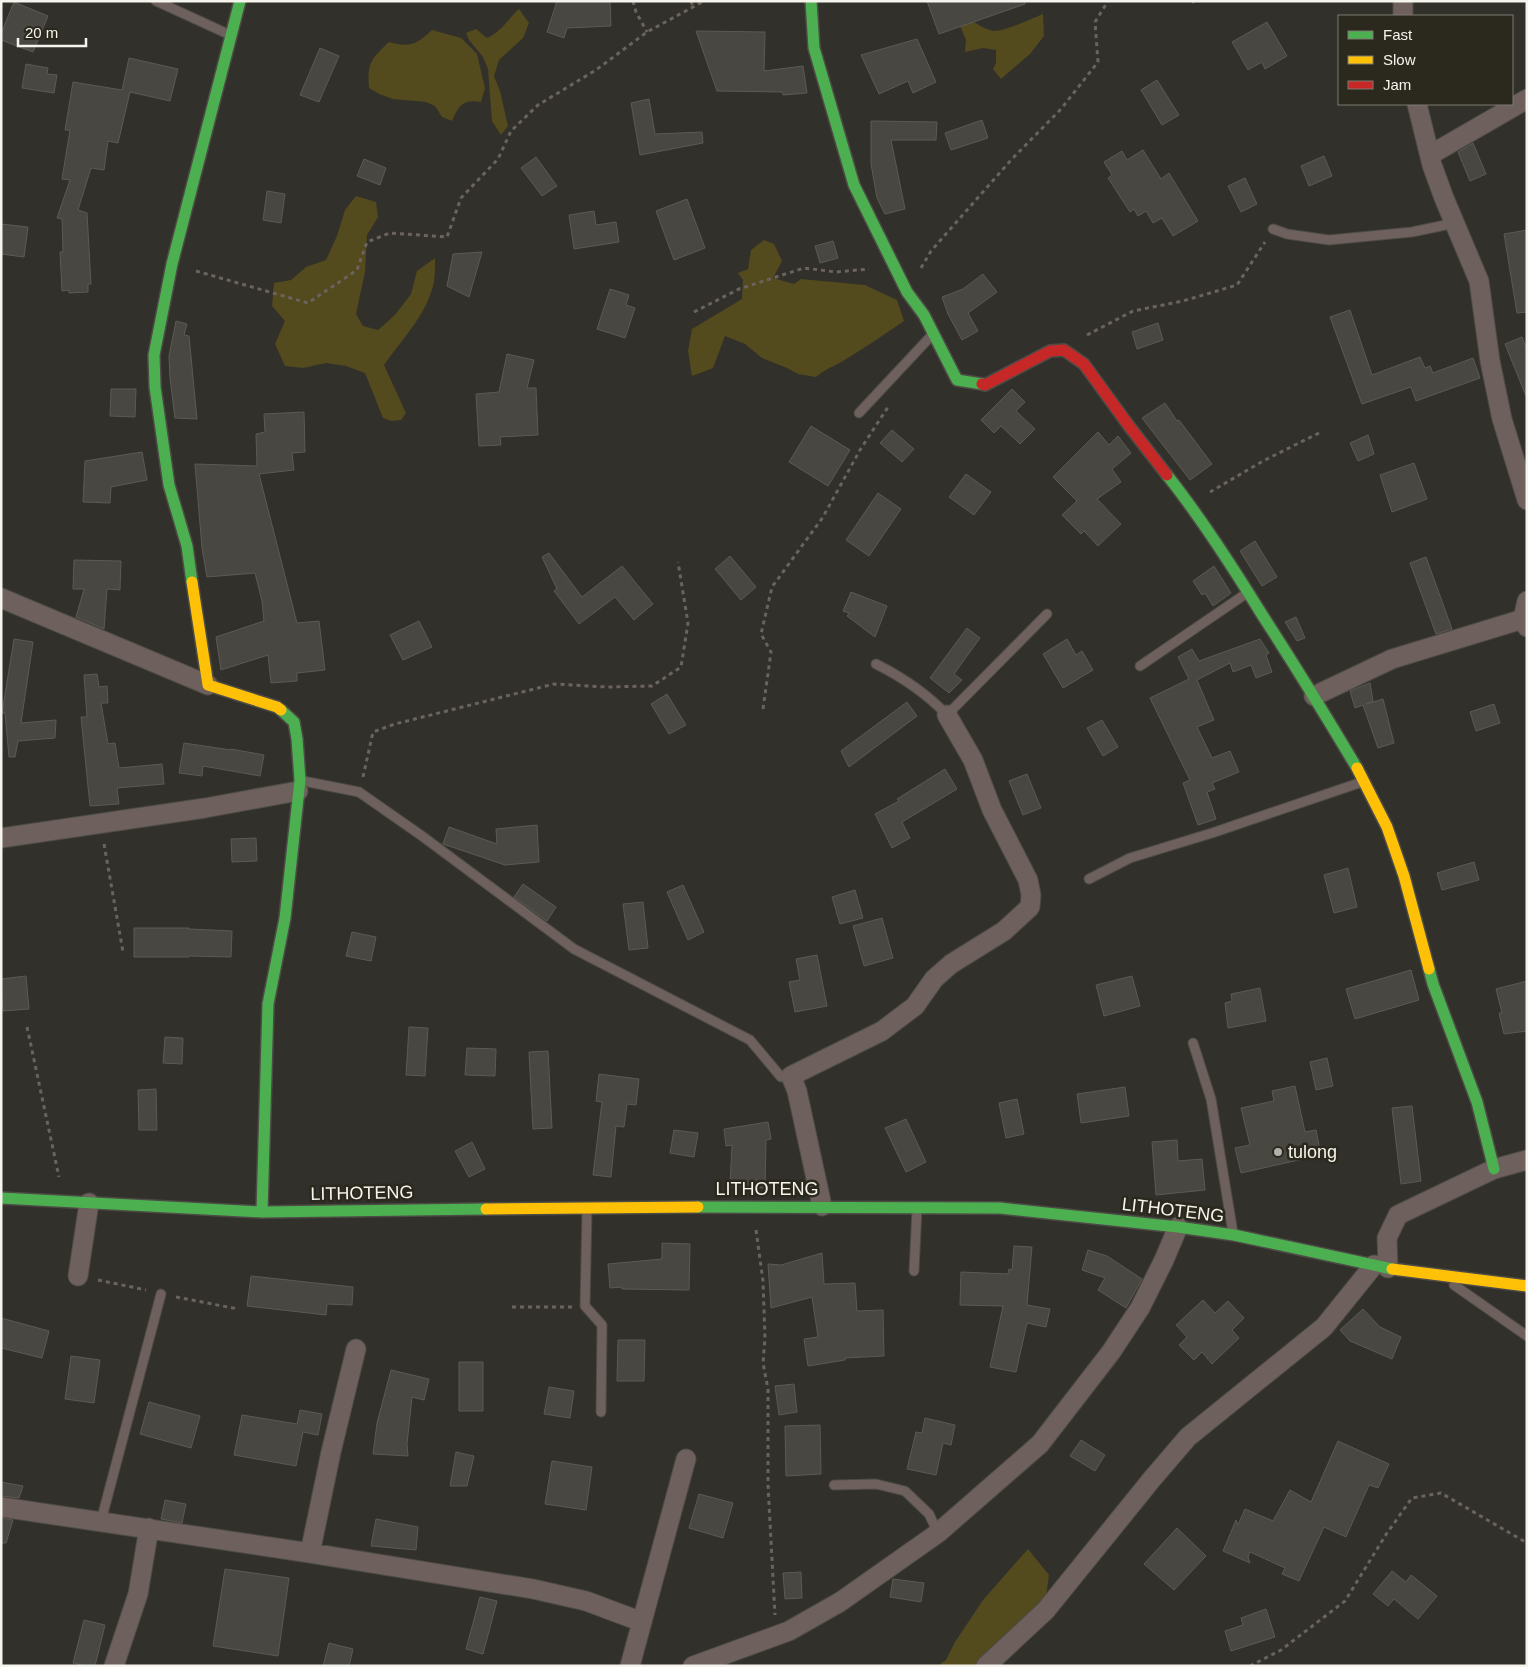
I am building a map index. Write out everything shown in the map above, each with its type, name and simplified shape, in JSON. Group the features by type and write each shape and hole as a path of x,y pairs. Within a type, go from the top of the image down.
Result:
{"street":[{"path":"208,685 187,546 169,485 155,387 154,355 172,264 240,1"},
{"path":"811,1 814,48 854,186 907,292 934,333 957,380 985,385 1050,351 1064,350 1084,364 1129,426 1190,504 1223,552 1314,696 1364,781 1387,827 1404,876 1433,984 1477,1102 1494,1169"},
{"path":"1402,1 1403,15"},
{"path":"1430,156 1527,99"},
{"path":"1417,105 1430,156 1444,198 1479,281 1490,361 1502,419 1527,500"},
{"path":"1,598 208,685 277,707 294,722 298,738 299,786 285,918 268,1004 262,1212"},
{"path":"1314,696 1392,659 1525,615"},
{"path":"822,1206 797,1090 791,1076 882,1031 915,1006 934,979 951,964 1004,931 1030,907 1031,895 1028,880 992,810 973,760 947,715"},
{"path":"1,838 205,808 299,786"},
{"path":"986,1666 1046,1610 1188,1437 1324,1327 1381,1267 1387,1238 1398,1215 1494,1169 1527,1160"},
{"name":"LITHOTENG","path":"1,1198 262,1212 753,1206 1000,1208 1178,1227 1234,1235 1381,1267 1527,1286"},
{"path":"78,1276 89,1203"},
{"path":"693,1666 789,1631 840,1602 938,1533 1040,1444 1111,1352 1140,1308 1178,1227"},
{"path":"310,1552 331,1452 356,1349"},
{"path":"630,1666 686,1459"},
{"path":"1,1507 310,1552 533,1589 586,1601 642,1622"},
{"path":"114,1666 138,1594 149,1528"}],"lane":[{"path":"156,1 230,35"},
{"path":"1273,229 1287,234 1329,240 1412,232 1455,223"},
{"path":"859,413 934,333"},
{"path":"1140,666 1248,593"},
{"path":"876,664 932,699 947,715 1047,614"},
{"path":"1090,879 1130,858 1212,833 1364,781"},
{"path":"299,786 359,792 422,836 574,949 750,1040 781,1077 791,1076"},
{"path":"1193,1043 1211,1099 1234,1235"},
{"path":"914,1271 917,1206"},
{"path":"588,1208 585,1306 602,1325 601,1412"},
{"path":"1441,1276 1527,1336"},
{"path":"101,1521 161,1294"},
{"path":"834,1485 876,1484 905,1491 929,1514 938,1533"}],"path":[{"path":"633,1 636,12 647,32"},
{"path":"691,1 693,7"},
{"path":"172,264 308,303 357,270 367,242 390,233 447,236 461,198 498,159 511,131 538,105 596,70 647,32 704,1"},
{"path":"907,292 931,251 1011,160 1061,109 1098,62 1095,22 1108,1"},
{"path":"1064,350 1100,327 1133,311 1183,301 1237,285 1273,229"},
{"path":"694,312 739,289 804,268 836,272 895,267"},
{"path":"763,709 770,652 761,634 772,587 823,517 860,450 895,397 885,384"},
{"path":"1190,504 1263,461 1321,432"},
{"path":"359,792 373,732 395,724 554,684 607,687 652,686 680,667 688,623 678,562"},
{"path":"100,824 123,952"},
{"path":"27,1027 65,1202"},
{"path":"753,1206 762,1281 765,1338 763,1363 768,1389 768,1477 775,1636"},
{"path":"512,1307 585,1306"},
{"path":"1250,1666 1281,1650 1345,1601 1387,1533 1412,1498 1441,1492 1527,1543"}],"shaded area":[{"path":"519,9 529,23 523,38 499,60 494,76 500,91 508,126 501,135 492,121 488,69 483,57 469,40 466,33 476,29 487,38 500,29"},
{"path":"1043,14 1044,36 1030,54 1001,79 993,69 996,63 996,50 983,48 965,52 966,40 959,23 969,19 994,31 1005,29"},
{"path":"432,30 461,38 477,54 485,88 481,102 470,101 462,104 452,121 442,117 435,106 426,102 393,99 369,88 369,73 374,57 389,42 402,45 413,44"},
{"path":"356,196 376,202 378,217 367,235 365,272 356,314 363,326 378,330 395,315 411,294 417,271 435,258 434,282 426,305 384,365 406,413 401,420 392,421 383,418 365,373 346,366 326,363 303,368 285,366 275,344 285,321 272,306 274,283 291,280 306,267 326,260 337,236 345,210"},
{"path":"764,240 774,244 782,261 773,278 794,284 801,279 865,285 897,300 904,321 816,377 798,374 762,358 745,344 725,336 713,368 692,376 688,351 692,329 742,299 743,280 738,273 748,269 751,250"},
{"path":"1028,1549 1049,1575 1044,1611 978,1666 937,1666 946,1660 955,1642 983,1600"}],"building":[{"path":"557,1 610,1 611,26 567,28 564,38 547,32"},
{"path":"927,1 1025,1 1025,4 939,34"},
{"path":"14,2 48,16 33,52 1,40 1,34"},
{"path":"1267,22 1287,56 1265,69 1262,62 1248,70 1232,42"},
{"path":"696,31 765,32 764,71 803,66 807,93 783,95 782,92 717,91"},
{"path":"917,39 936,82 913,93 908,81 879,94 861,55"},
{"path":"320,48 339,56 319,102 300,95"},
{"path":"129,58 178,69 170,101 130,92 118,143 108,141 104,170 91,168 78,210 87,213 91,284 88,284 88,292 69,293 69,290 62,291 60,252 63,252 62,219 57,218 70,180 62,179 70,130 65,130 73,82 122,90"},
{"path":"26,64 48,68 47,74 57,75 54,93 22,88"},
{"path":"1157,80 1179,115 1162,125 1141,90"},
{"path":"649,99 655,134 702,132 703,143 640,155 631,103"},
{"path":"982,120 988,138 951,150 945,133"},
{"path":"871,121 937,122 936,140 891,140 905,209 885,214 877,198 871,164"},
{"path":"1473,143 1486,174 1470,181 1458,152"},
{"path":"1143,150 1161,179 1169,173 1198,221 1173,236 1162,218 1153,223 1146,211 1138,216 1134,209 1130,212 1108,178 1112,175 1104,162 1122,151 1127,160"},
{"path":"1324,156 1332,176 1309,186 1301,166"},
{"path":"536,157 557,186 542,196 521,168"},
{"path":"364,159 386,168 380,185 357,176"},
{"path":"1245,178 1257,204 1241,212 1228,186"},
{"path":"267,191 285,194 281,223 263,220"},
{"path":"687,199 705,248 674,260 656,211"},
{"path":"594,211 596,225 616,222 619,242 574,249 569,215"},
{"path":"1,224 28,227 24,257 1,254"},
{"path":"1527,230 1527,312 1517,313 1504,234"},
{"path":"833,241 838,258 820,263 815,246"},
{"path":"482,252 469,297 447,286 453,254"},
{"path":"983,274 997,292 968,313 978,331 962,340 948,314 942,297 963,289"},
{"path":"610,289 629,295 626,305 635,308 625,338 597,329"},
{"path":"1350,310 1372,375 1420,357 1425,368 1430,366 1433,373 1473,358 1480,378 1416,401 1411,387 1362,404 1330,317"},
{"path":"176,321 187,324 184,335 189,336 197,419 175,418 169,356"},
{"path":"1158,323 1163,340 1137,349 1132,332"},
{"path":"1522,337 1527,350 1526,396 1505,344"},
{"path":"507,354 534,360 527,388 536,388 538,435 500,437 501,445 479,446 476,394 499,392"},
{"path":"111,389 136,389 135,417 110,416"},
{"path":"1012,389 1025,402 1016,411 1035,429 1020,444 1001,426 994,433 981,420"},
{"path":"1165,403 1212,464 1190,480 1142,418"},
{"path":"304,412 305,452 292,453 294,470 259,474 297,623 319,621 325,670 297,673 297,681 271,683 268,655 221,670 216,637 264,621 262,601 255,573 207,577 202,548 195,464 257,466 256,434 265,432 264,414"},
{"path":"811,426 850,450 828,486 789,462"},
{"path":"892,430 914,449 902,462 880,443"},
{"path":"1098,432 1109,445 1118,436 1131,453 1112,469 1121,482 1097,499 1121,524 1098,546 1084,531 1081,534 1062,515 1077,501 1053,477"},
{"path":"1368,435 1374,454 1358,461 1350,443"},
{"path":"142,452 147,480 111,487 110,503 83,502 85,461"},
{"path":"1414,463 1427,499 1392,512 1380,475"},
{"path":"966,474 991,492 974,515 949,497"},
{"path":"878,493 901,509 869,556 846,540"},
{"path":"1255,541 1277,577 1262,586 1240,551"},
{"path":"549,553 582,597 622,566 653,604 634,620 615,597 579,624 554,591 557,589 542,557"},
{"path":"730,556 756,587 741,600 715,569"},
{"path":"1426,557 1452,629 1436,634 1410,563"},
{"path":"74,560 121,561 120,590 107,589 104,629 76,617 84,589 73,589"},
{"path":"1214,566 1231,593 1213,606 1205,593 1202,595 1193,581"},
{"path":"851,592 887,606 875,637 847,616 849,613 843,611"},
{"path":"1296,617 1305,638 1297,641 1285,622"},
{"path":"419,621 432,647 403,660 390,635"},
{"path":"967,628 980,638 954,674 962,680 949,693 930,678"},
{"path":"14,639 33,642 21,723 56,720 55,738 18,741 15,757 9,757 5,713 2,713"},
{"path":"1067,639 1076,655 1082,651 1093,670 1063,688 1043,654"},
{"path":"1260,639 1269,653 1266,655 1272,672 1256,678 1251,665 1233,672 1230,663 1197,680 1214,720 1197,727 1212,758 1230,751 1239,772 1212,783 1215,789 1207,792 1216,819 1198,825 1183,783 1190,780 1150,698 1189,679 1178,657 1192,649 1199,661"},
{"path":"97,674 99,687 107,686 108,703 101,703 108,744 115,743 119,768 162,764 164,784 117,788 119,804 90,806 81,717 87,717 84,675"},
{"path":"1370,683 1373,701 1366,704 1383,699 1394,743 1378,748 1363,705 1355,708 1350,691"},
{"path":"667,694 686,725 669,734 651,704"},
{"path":"907,702 917,716 849,767 841,751"},
{"path":"1494,704 1500,723 1476,731 1470,712"},
{"path":"1102,720 1118,747 1103,756 1087,728"},
{"path":"184,743 264,755 260,776 203,766 202,776 179,773"},
{"path":"945,769 957,789 902,822 910,838 892,848 875,814 899,801 897,799"},
{"path":"1027,774 1041,808 1023,815 1009,781"},
{"path":"537,825 539,862 505,865 443,844 449,827 497,844 496,829"},
{"path":"256,838 257,861 232,862 231,839"},
{"path":"1474,862 1479,880 1442,890 1437,873"},
{"path":"1348,868 1357,907 1334,913 1324,875"},
{"path":"523,884 556,907 547,921 514,897"},
{"path":"683,885 704,932 688,940 667,892"},
{"path":"855,890 863,918 840,924 832,897"},
{"path":"643,902 648,948 629,950 623,904"},
{"path":"882,918 893,958 864,966 853,926"},
{"path":"134,928 189,928 232,931 231,957 134,957"},
{"path":"352,932 376,937 371,961 346,956"},
{"path":"817,955 827,1006 795,1012 789,982 800,980 796,959"},
{"path":"1411,970 1419,1000 1355,1019 1346,989"},
{"path":"26,976 29,1009 3,1011 1,979"},
{"path":"1132,976 1140,1006 1104,1016 1096,985"},
{"path":"1527,981 1527,1031 1504,1034 1499,1013 1502,1013 1496,989"},
{"path":"1260,988 1266,1021 1228,1028 1225,1003 1232,1001 1231,994"},
{"path":"409,1027 428,1028 425,1076 406,1075"},
{"path":"165,1037 183,1038 182,1064 163,1063"},
{"path":"467,1048 496,1049 495,1076 465,1075"},
{"path":"548,1051 552,1128 533,1129 529,1052"},
{"path":"1327,1058 1333,1086 1316,1090 1310,1062"},
{"path":"599,1074 639,1079 636,1105 627,1104 624,1127 616,1126 611,1177 593,1175 602,1102 596,1101"},
{"path":"1295,1086 1305,1132 1316,1130 1321,1155 1241,1173 1235,1148 1250,1145 1241,1108 1274,1101 1272,1091"},
{"path":"1125,1087 1129,1116 1081,1123 1077,1094"},
{"path":"156,1089 157,1130 139,1130 138,1090"},
{"path":"1017,1099 1024,1134 1006,1138 999,1103"},
{"path":"1412,1106 1421,1181 1401,1184 1392,1108"},
{"path":"906,1119 926,1162 906,1172 885,1128"},
{"path":"768,1122 771,1139 766,1140 765,1188 730,1186 732,1145 726,1146 724,1129"},
{"path":"674,1130 698,1133 694,1157 670,1153"},
{"path":"1177,1140 1178,1161 1202,1159 1205,1190 1156,1195 1152,1142"},
{"path":"472,1142 485,1169 469,1177 455,1151"},
{"path":"662,1243 690,1244 689,1290 610,1288 608,1264 662,1259"},
{"path":"1014,1246 1032,1247 1027,1305 1050,1309 1046,1327 1027,1323 1016,1372 990,1367 1003,1306 960,1305 961,1272 1008,1274 1009,1269 1012,1270"},
{"path":"1088,1250 1107,1256 1142,1279 1126,1308 1098,1290 1105,1278 1082,1270"},
{"path":"822,1253 824,1284 855,1283 857,1311 883,1310 884,1356 845,1358 845,1360 808,1366 804,1339 818,1337 812,1297 771,1308 768,1264 781,1265"},
{"path":"251,1276 353,1287 352,1305 327,1304 326,1315 247,1306"},
{"path":"1203,1300 1215,1313 1228,1301 1244,1318 1232,1330 1239,1338 1212,1364 1202,1352 1194,1360 1179,1345 1187,1337 1176,1325"},
{"path":"1363,1309 1380,1327 1401,1337 1392,1359 1350,1341 1340,1330"},
{"path":"1,1318 49,1331 42,1358 1,1348"},
{"path":"618,1340 645,1340 644,1381 617,1381"},
{"path":"71,1356 100,1360 94,1403 65,1399"},
{"path":"459,1362 483,1362 483,1411 459,1411"},
{"path":"391,1370 429,1379 424,1400 412,1397 407,1444 408,1456 373,1454 377,1423"},
{"path":"794,1384 797,1412 779,1415 775,1386"},
{"path":"549,1387 574,1391 570,1418 544,1414"},
{"path":"149,1402 200,1416 191,1448 140,1434"},
{"path":"300,1410 322,1414 318,1435 303,1432 296,1466 234,1455 242,1415 297,1424"},
{"path":"925,1418 955,1425 951,1445 943,1443 936,1475 907,1469 916,1432 922,1433"},
{"path":"820,1425 821,1474 786,1476 785,1426"},
{"path":"1081,1440 1105,1455 1095,1471 1070,1456"},
{"path":"1338,1441 1389,1464 1378,1488 1369,1485 1346,1537 1324,1527 1299,1581 1282,1574 1285,1568 1250,1552 1248,1557 1250,1563 1223,1551 1236,1520 1238,1525 1245,1509 1273,1521 1290,1490 1311,1502"},
{"path":"456,1452 474,1456 467,1486 450,1486"},
{"path":"552,1461 592,1467 586,1510 545,1504"},
{"path":"1,1482 23,1486 19,1498 1,1496"},
{"path":"699,1494 733,1503 723,1538 689,1528"},
{"path":"165,1500 186,1504 182,1523 161,1519"},
{"path":"1,1518 13,1520 6,1543 1,1543"},
{"path":"376,1519 418,1527 416,1550 371,1546"},
{"path":"1177,1528 1206,1556 1174,1590 1144,1564"},
{"path":"225,1569 289,1578 278,1656 213,1646"},
{"path":"1392,1571 1406,1582 1411,1575 1437,1596 1418,1619 1394,1599 1388,1606 1373,1594"},
{"path":"801,1572 802,1598 785,1599 783,1573"},
{"path":"893,1579 924,1583 921,1602 890,1597"},
{"path":"480,1597 497,1601 483,1654 466,1649"},
{"path":"1266,1609 1275,1637 1231,1651 1225,1631 1243,1625 1241,1618"},
{"path":"84,1620 105,1625 95,1666 73,1663"},
{"path":"329,1643 353,1649 349,1666 323,1666"}],"traffic: fast":[{"path":"192,582 187,546 169,485 155,387 154,355 172,264 240,1"},
{"path":"811,1 814,48 854,185 907,292 924,315 957,380 982,384"},
{"path":"1167,475 1228,560 1357,768"},
{"path":"262,1212 268,1004 285,918 300,780 294,722 281,710"},
{"path":"1429,969 1477,1102 1494,1169"},
{"path":"1,1198 262,1212 486,1209"},
{"path":"698,1207 1000,1208 1178,1227 1234,1235 1392,1269"}],"traffic: slow":[{"path":"192,582 208,685 277,707 281,710"},
{"path":"1357,768 1387,827 1404,876 1429,969"},
{"path":"486,1209 698,1207"},
{"path":"1392,1269 1527,1286"}],"traffic: jam":[{"path":"982,384 985,385 1050,351 1064,350 1084,364 1167,475"}],"place":[{"name":"tulong","path":"1278,1152"}]}
